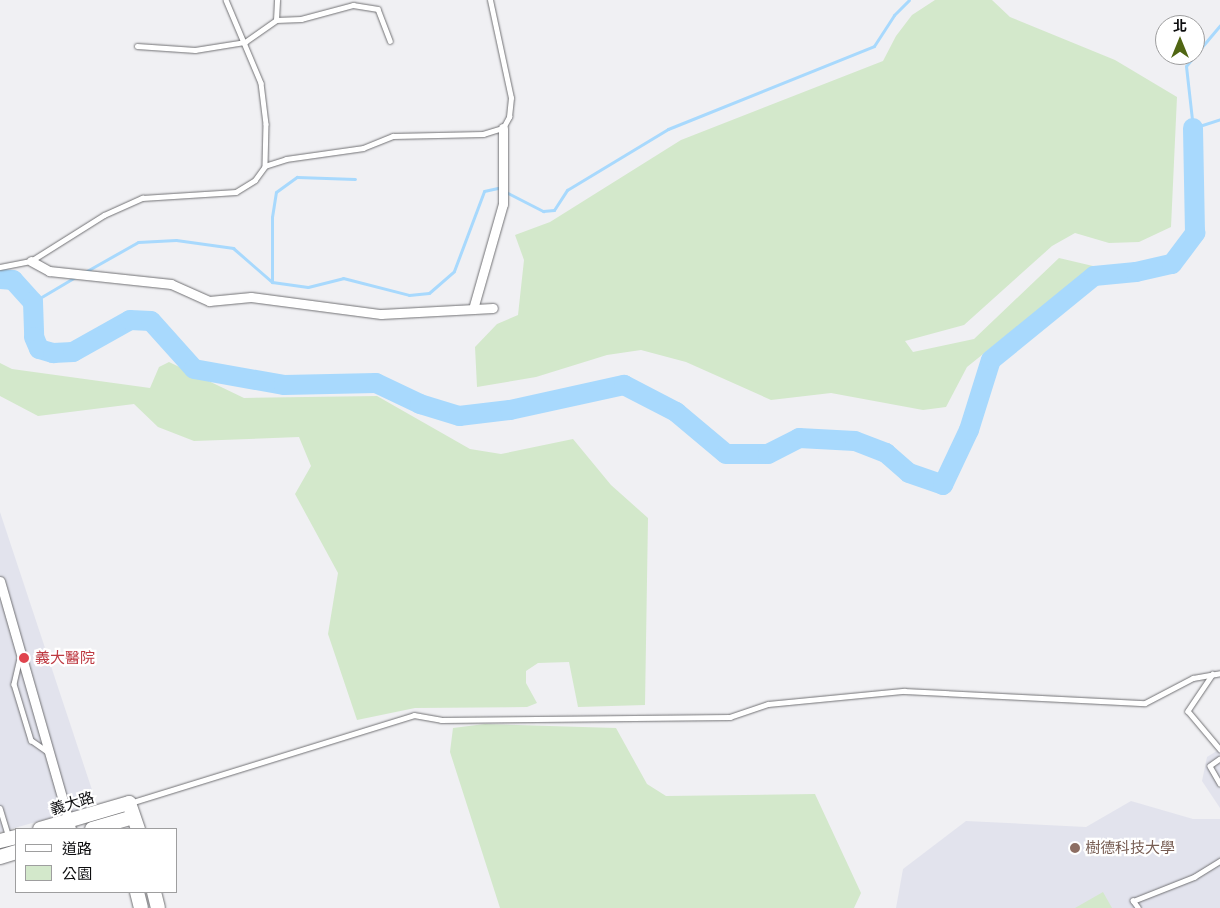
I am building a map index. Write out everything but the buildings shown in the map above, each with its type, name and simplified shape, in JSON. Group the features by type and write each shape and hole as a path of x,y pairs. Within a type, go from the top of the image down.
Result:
{"street":[{"path":"473,309 503,204 503,128"},
{"path":"31,261 49,271 171,284 209,300 251,298 380,314 493,308"},
{"path":"0,581 70,825"},
{"name":"義大路","path":"48,828 70,825 129,803 136,823 101,828"},
{"name":"義大路","path":"112,808 118,826"},
{"path":"0,857 15,852"},
{"path":"137,893 141,908"},
{"path":"154,893 158,908"}],"lane":[{"path":"0,267 31,261 104,216 142,198 236,192 255,180 265,166 266,124 261,83 226,0"},
{"path":"276,20 277,0"},
{"path":"265,166 286,159 363,148 393,136 483,134 503,128 509,117 511,98 490,0"},
{"path":"136,46 195,50 245,42 276,20 302,19 353,5 378,9 390,41"},
{"path":"21,652 14,684 31,740 50,754"},
{"path":"129,803 414,715 441,720 730,717 768,704 904,691 1145,703 1193,678 1220,673"},
{"path":"1213,674 1188,711 1220,749"},
{"path":"1220,759 1210,766 1220,782"},
{"path":"0,808 9,839"},
{"path":"1138,908 1133,900 1194,877 1220,861"}],"shaded area":[{"name":"義大醫院","path":"0,512 97,805 0,832"},
{"path":"1220,749 1220,808 1202,781 1207,757"},
{"name":"樹德科技大學","path":"1131,801 1193,819 1220,819 1220,908 896,908 903,869 966,821 1086,827"}],"green space":[{"path":"935,0 992,0 1010,17 1115,60 1177,97 1171,227 1139,242 1109,243 1075,233 1052,246 964,325 905,341 913,352 974,339 1059,258 1093,266 967,367 946,407 923,410 831,393 771,400 686,362 641,350 607,355 536,377 477,387 475,347 497,324 518,315 524,260 515,235 550,222 681,140 883,61 896,36 912,15"},
{"path":"169,362 244,398 377,396 470,449 501,454 573,439 611,485 648,518 645,705 578,707 569,662 538,663 526,671 526,683 537,703 527,707 415,708 357,720 328,634 338,573 295,494 311,466 299,437 194,441 158,427 134,404 38,416 0,396 0,363 12,369 150,388 159,367"},
{"path":"485,724 616,728 647,784 666,796 815,794 861,893 854,908 500,908 450,752 453,728"},
{"path":"1103,892 1112,908 1075,908"}],"waterway":[{"path":"85,272 138,242 176,240 233,248 272,282 308,287 343,278 409,295 429,293 454,271 484,191 498,188 543,211 554,210 567,190 668,129 874,46 894,15 909,0"},
{"path":"1205,43 1220,25"},
{"path":"1187,65 1193,128 1220,119"},
{"path":"0,279 13,280 33,302 34,337 39,349 53,353 73,352 130,320 151,321 194,369 284,385 376,383 420,404 459,416 510,410 624,385 676,412 726,454 768,454 799,438 855,441 886,453 909,473 943,485 969,430 991,360 1094,276 1136,272 1172,264 1195,233 1193,128"},
{"path":"272,282 272,217 276,192 297,177 355,179"},
{"path":"33,302 77,276"}],"place":[{"name":"義大醫院","path":"24,658"},
{"name":"樹德科技大學","path":"1075,848"}]}
